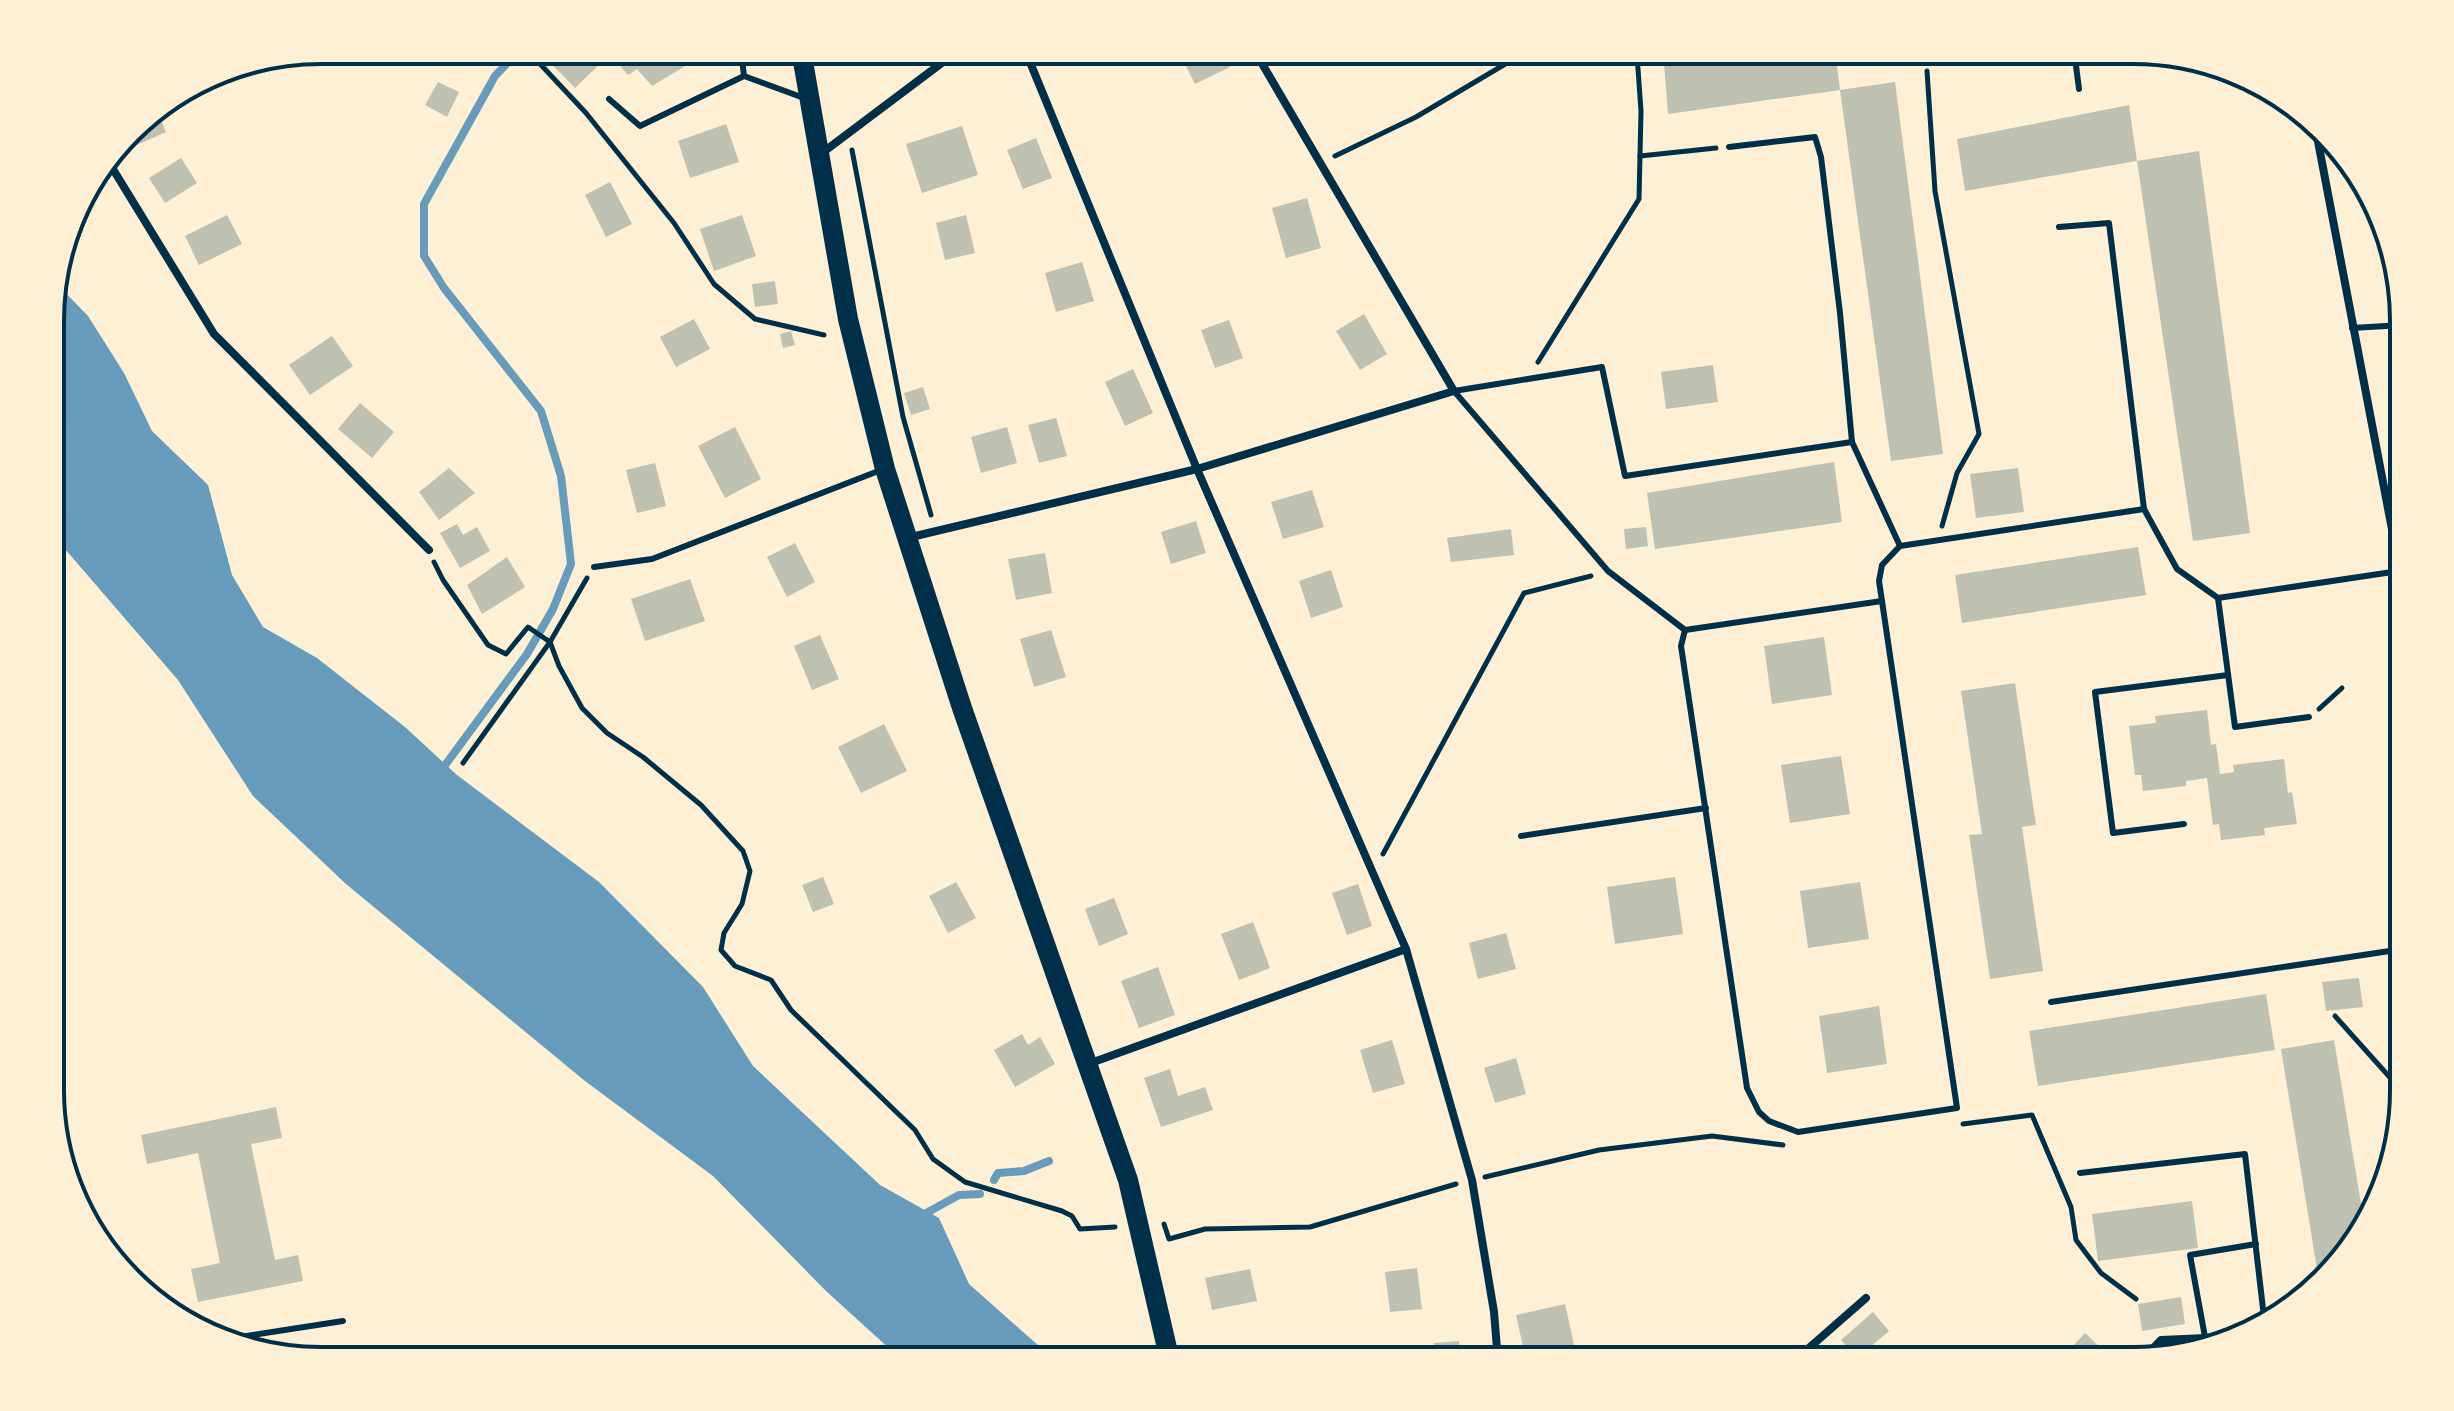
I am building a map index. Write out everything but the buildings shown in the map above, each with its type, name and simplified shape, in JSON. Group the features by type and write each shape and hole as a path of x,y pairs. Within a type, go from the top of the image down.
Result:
{"main road":[{"path":"804,64 848,319 885,469 962,708 1128,1180 1167,1347"}],"street":[{"path":"821,153 940,64"},
{"path":"1031,64 1197,469 1406,949 1472,1180 1497,1346"},
{"path":"907,538 1197,469 1454,391 1262,64"},
{"path":"2318,142 2389,519"},
{"path":"113,170 214,334 429,550"},
{"path":"1088,1064 1406,949"},
{"path":"1811,1346 1866,1298"},
{"path":"2156,1346 2161,1340 2202,1337"}],"lane":[{"path":"743,64 744,76"},
{"path":"2076,64 2079,89"},
{"path":"609,99 640,126 744,76 811,100"},
{"path":"1729,147 1815,137 1821,157 1840,313 1852,442 1900,546"},
{"path":"2059,227 2109,223 2144,509 2177,569 2218,598 2389,572"},
{"path":"2352,328 2389,326"},
{"path":"1454,391 1602,367 1625,476 1852,442"},
{"path":"1454,391 1608,571 1685,630 1882,601"},
{"path":"594,567 652,559 885,469"},
{"path":"1685,630 1681,646 1747,1088 1759,1112 1778,1126 1798,1132 1957,1108 1879,581 1882,565 1900,546 2144,509"},
{"path":"2218,598 2235,727 2309,717"},
{"path":"2184,824 2113,833 2095,692 2228,675"},
{"path":"1521,836 1706,808"},
{"path":"2051,1002 2389,952"},
{"path":"2080,1173 2245,1154 2263,1312"},
{"path":"2205,1336 2190,1255 2256,1244"},
{"path":"247,1336 343,1321"}],"path":[{"path":"540,64 586,113 674,223 714,284 755,319 824,335"},
{"path":"1319,163 1416,117 1505,64"},
{"path":"1527,379 1639,199 1641,111 1638,64"},
{"path":"1927,71 1935,191 1979,434 1957,473 1938,540"},
{"path":"848,133 903,417 935,531"},
{"path":"1640,156 1729,147"},
{"path":"429,550 443,580 488,645 506,654 528,627 550,642 582,708 607,733 643,757 701,805 743,851 750,871 742,904 724,933 721,950 735,966 771,980 791,1010 915,1130 933,1159 965,1182 1062,1211 1072,1216 1080,1229 1115,1227"},
{"path":"463,763 550,642 574,596 594,567"},
{"path":"1373,873 1524,593 1608,571"},
{"path":"2309,717 2342,688"},
{"path":"2335,1016 2389,1076"},
{"path":"1953,1126 2032,1115 2071,1207 2076,1240 2101,1273 2136,1299"},
{"path":"1160,1210 1169,1239 1205,1229 1310,1227 1472,1180 1599,1150 1712,1136 1797,1147"}],"water":[{"path":"66,293 88,316 124,373 152,431 208,485 232,575 263,627 317,658 405,727 457,775 599,882 703,987 753,1066 880,1185 939,1218 969,1284 1039,1347 887,1347 826,1291 713,1176 585,1081 346,884 253,796 178,680 64,548"}],"waterway":[{"path":"440,772 527,654 553,609 571,564 561,476 541,411 444,288 424,256 424,204 495,76 506,64"},
{"path":"994,1180 998,1173 1024,1171 1049,1161"},
{"path":"919,1217 959,1195 980,1194"}]}
